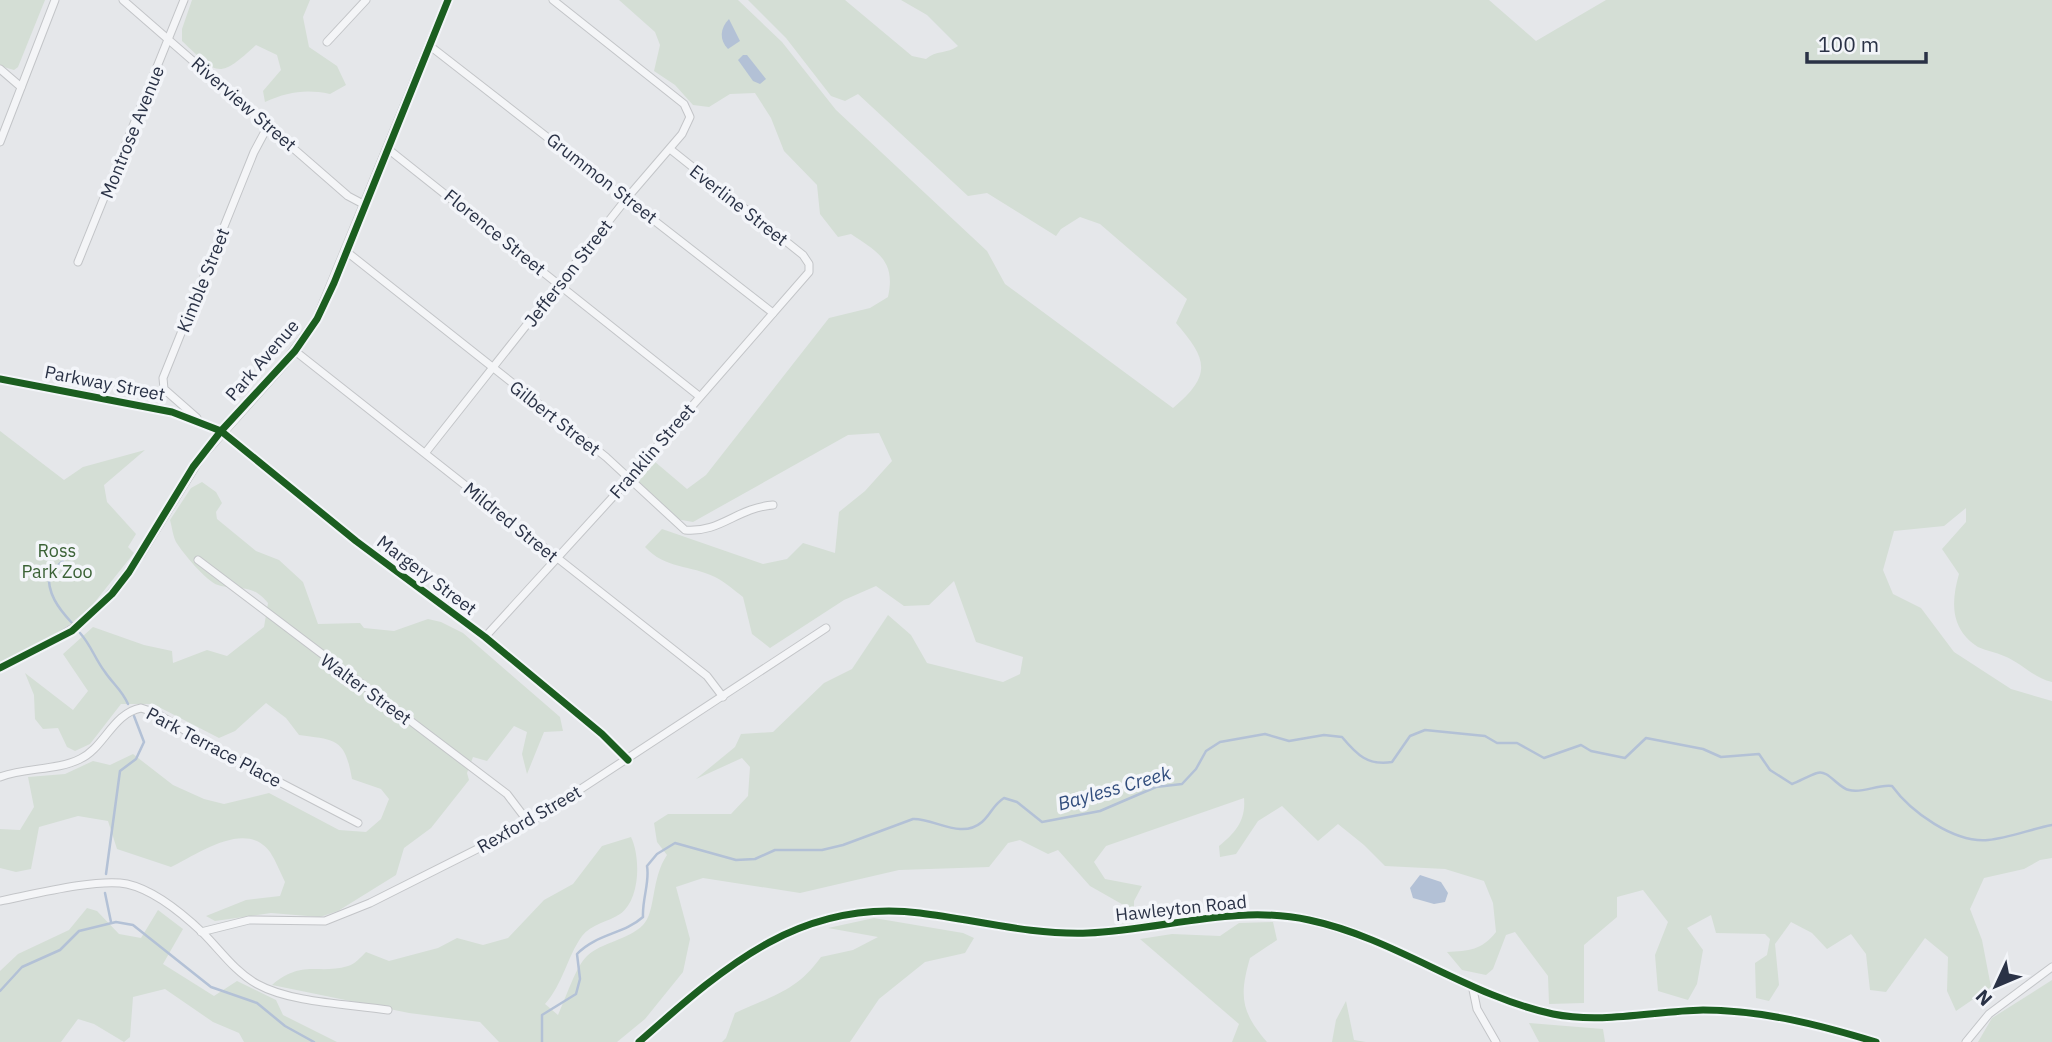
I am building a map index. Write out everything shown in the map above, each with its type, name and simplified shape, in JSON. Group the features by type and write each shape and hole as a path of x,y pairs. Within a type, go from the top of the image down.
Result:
{"street":[{"path":"0,142 55,0"},
{"name":"Riverview Street","path":"123,0 269,124 348,196 365,205"},
{"name":"Montrose Avenue","path":"78,262 184,0"},
{"path":"327,42 366,0"},
{"name":"Park Avenue","path":"0,668 51,644 81,624 112,594 140,555 193,467 221,431 295,351 324,306 448,0"},
{"name":"Jefferson Street","path":"426,453 627,198 670,149 690,117 684,104 673,94 553,0"},
{"name":"Grummon Street","path":"430,46 772,313"},
{"path":"0,69 21,87"},
{"name":"Kimble Street","path":"203,423 171,397 164,389 163,378 254,152 269,124"},
{"name":"Florence Street","path":"388,149 699,396"},
{"name":"Everline Street","path":"670,149 807,261"},
{"name":"Gilbert Street","path":"347,252 606,457 685,530 720,525 741,510 773,505"},
{"name":"Franklin Street","path":"485,636 772,313 803,282 810,268 807,261"},
{"name":"Mildred Street","path":"295,351 707,676 723,697"},
{"name":"Parkway Street","path":"0,379 172,412 203,423"},
{"name":"Margery Street","path":"203,423 221,431 356,541 485,636 602,734 628,760"},
{"name":"Walter Street","path":"198,560 507,794 529,822"},
{"name":"Rexford Street","path":"201,932 249,920 316,921 346,914 529,822 628,760 826,628"},
{"name":"Park Terrace Place","path":"0,777 18,770 81,759 123,716 141,708 156,713 214,748 358,823"},
{"path":"0,901 100,884 129,884 148,891 201,932 250,980 271,990 388,1010"},
{"name":"Hawleyton Road","path":"639,1042 723,970 772,941 831,919 881,912 920,913 1007,929 1065,934 1249,915 1295,917 1353,933 1519,1004 1566,1016 1737,1011 1811,1025 1876,1042"},
{"path":"1966,1042 1989,1014 2052,967"},
{"path":"1472,985 1477,1009 1496,1042"}],"green space":[{"path":"0,0 45,0 18,67 14,70 0,66"},
{"path":"192,0 310,0 303,17 309,47 337,66 346,85 330,94 297,92 265,102 263,91 281,70 277,55 256,45 225,68 218,69 203,61 182,41 182,29"},
{"path":"619,0 738,0 782,42 836,110 987,251 1005,284 1173,408 1195,385 1200,375 1199,356 1176,323 1187,299 1100,224 1080,217 1061,229 1056,236 987,193 968,196 858,94 845,101 831,96 786,38 748,0 845,0 912,56 926,59 958,46 927,15 901,0 1489,0 1536,41 1606,0 2052,0 2052,682 2010,659 1978,647 1962,632 1954,605 1959,574 1942,549 1966,522 1966,508 1944,526 1894,531 1883,570 1893,594 1921,608 1954,652 2011,689 2052,701 2052,858 2040,860 2024,869 1984,878 1970,909 1982,940 1991,987 1956,1011 1947,991 1948,957 1925,938 1886,992 1870,990 1866,954 1851,934 1827,949 1812,933 1791,922 1775,944 1779,985 1769,1001 1756,998 1755,963 1767,955 1770,939 1765,934 1716,933 1711,915 1687,928 1703,950 1697,984 1688,1000 1658,991 1655,955 1668,922 1643,890 1617,897 1617,917 1584,945 1584,1003 1549,1004 1548,976 1515,932 1506,935 1493,969 1486,975 1462,970 1447,952 1474,948 1486,943 1496,932 1493,903 1484,881 1445,869 1385,866 1338,824 1318,841 1282,806 1258,821 1236,854 1220,857 1219,846 1235,830 1241,819 1244,798 1106,846 1094,862 1105,879 1142,886 1134,901 1134,911 1090,886 1058,850 1048,854 1020,840 1008,843 989,867 899,870 800,893 703,878 676,887 690,939 683,972 645,1019 617,1042 499,1042 480,1022 409,1013 272,985 293,972 350,965 366,952 389,961 438,948 457,938 483,945 508,938 544,900 573,884 602,846 631,837 637,867 632,899 620,914 582,936 545,1004 558,1015 575,975 587,956 637,930 647,919 658,874 667,855 657,842 654,823 668,814 731,814 748,796 750,767 742,758 696,779 735,747 741,734 773,732 824,683 852,669 888,615 911,635 927,663 1003,682 1020,674 1023,657 976,642 954,581 929,605 904,606 876,586 844,600 770,648 752,634 743,597 715,577 670,563 645,547 662,529 763,564 787,559 803,543 835,553 839,512 865,491 892,461 879,433 848,435 693,522 676,519 636,482 654,461 687,489 706,475 829,318 870,308 888,297 890,285 887,266 877,252 851,234 838,237 820,214 817,185 784,151 771,118 755,93 730,94 709,107 693,105 675,85 654,71 660,45 655,32"},
{"name":"Ross Park Zoo","path":"0,431 64,480 83,467 145,450 104,485 107,502 136,534 128,547 134,553 90,608 52,638 0,662"},
{"path":"202,482 216,492 222,503 216,512 217,519 256,551 279,560 303,582 318,624 360,623 364,628 394,631 428,619 441,622 463,633 560,717 563,731 544,732 527,774 522,754 527,732 514,726 487,761 473,757 467,773 469,780 431,828 404,848 396,875 338,911 320,917 271,913 215,921 206,916 246,900 280,896 285,882 274,859 260,843 248,839 222,842 171,867 117,849 108,821 78,816 39,827 31,869 16,872 0,868 0,829 20,830 34,807 28,777 65,774 93,761 110,765 133,754 173,785 204,799 224,804 269,793 339,830 366,832 381,819 389,799 381,789 352,779 342,749 322,738 299,735 286,718 266,703 235,731 219,738 153,704 121,704 90,744 75,751 67,747 58,728 43,729 35,719 34,695 25,673 73,710 88,691 63,654 93,627 144,645 172,651 173,663 207,650 227,656 264,627 268,603 262,596 250,590 213,583 195,566 175,540 170,520 191,488"},
{"path":"87,908 97,911 119,934 141,938 158,910 183,929 163,964 214,996 237,981 276,1000 283,1015 337,1042 244,1042 239,1033 213,1022 165,989 133,997 130,1037 124,1042 94,1024 78,1019 61,1042 0,1042 0,971 18,954 69,930"},
{"path":"874,918 963,933 974,938 965,953 925,962 879,999 850,1042 722,1042 735,1013 792,986 812,969 821,957 853,950 878,937 828,928"},
{"path":"1273,922 1277,940 1250,958 1244,983 1247,1012 1267,1042 1232,1042 1239,1024 1140,939 1172,934 1220,936 1239,923"},
{"path":"2052,980 2052,1042 1978,1042 1992,1018"},
{"path":"1346,1001 1354,1040 1366,1042 1332,1042 1336,1020"},
{"path":"1529,1023 1603,1029 1605,1042 1539,1042"}],"water":[{"path":"729,19 740,41 728,49 722,34"},
{"path":"747,55 766,79 760,84 753,81 738,60"},
{"path":"1420,875 1441,882 1448,893 1445,902 1434,904 1413,898 1410,888"}],"waterway":[{"path":"63,561 49,573 50,587 58,606 72,623"},
{"path":"80,633 128,704"},
{"path":"106,874 120,771 136,759 144,742 134,716"},
{"name":"Bayless Creek","path":"542,1042 542,1015 576,994 580,979 577,954 593,942 643,917 647,866 657,854 675,843 736,860 755,859 775,850 822,850 913,819 956,829 974,827 1004,798 1017,802 1042,822 1100,811 1156,787 1182,784 1196,769 1206,751 1220,742 1265,734 1289,741 1324,735 1342,737 1364,758 1384,763 1392,762 1410,736 1425,730 1485,736 1497,743 1517,743 1544,758 1581,745 1591,751 1625,758 1646,738 1703,749 1721,757 1759,754 1770,770 1792,784 1821,772 1849,790 1892,786 1910,806 1934,824 1975,840 1996,839 2052,825"},
{"path":"105,893 111,922"},
{"name":"Bayless Creek","path":"0,991 22,967 60,950 79,931 116,922 133,925 211,987 257,1003 285,1026 314,1042"}],"cycle path":[{"path":"0,668 72,631 112,594 129,572 193,467 221,431 295,351 317,319 448,0"},
{"path":"0,379 172,412 221,431 356,541 485,637 602,734 628,760"},
{"path":"639,1042 701,989 765,944 800,928 837,917 877,911 920,913 1066,933 1116,931 1227,916 1282,916 1341,928 1491,994 1553,1014 1590,1018 1703,1010 1725,1011 1791,1020 1876,1042"}]}
